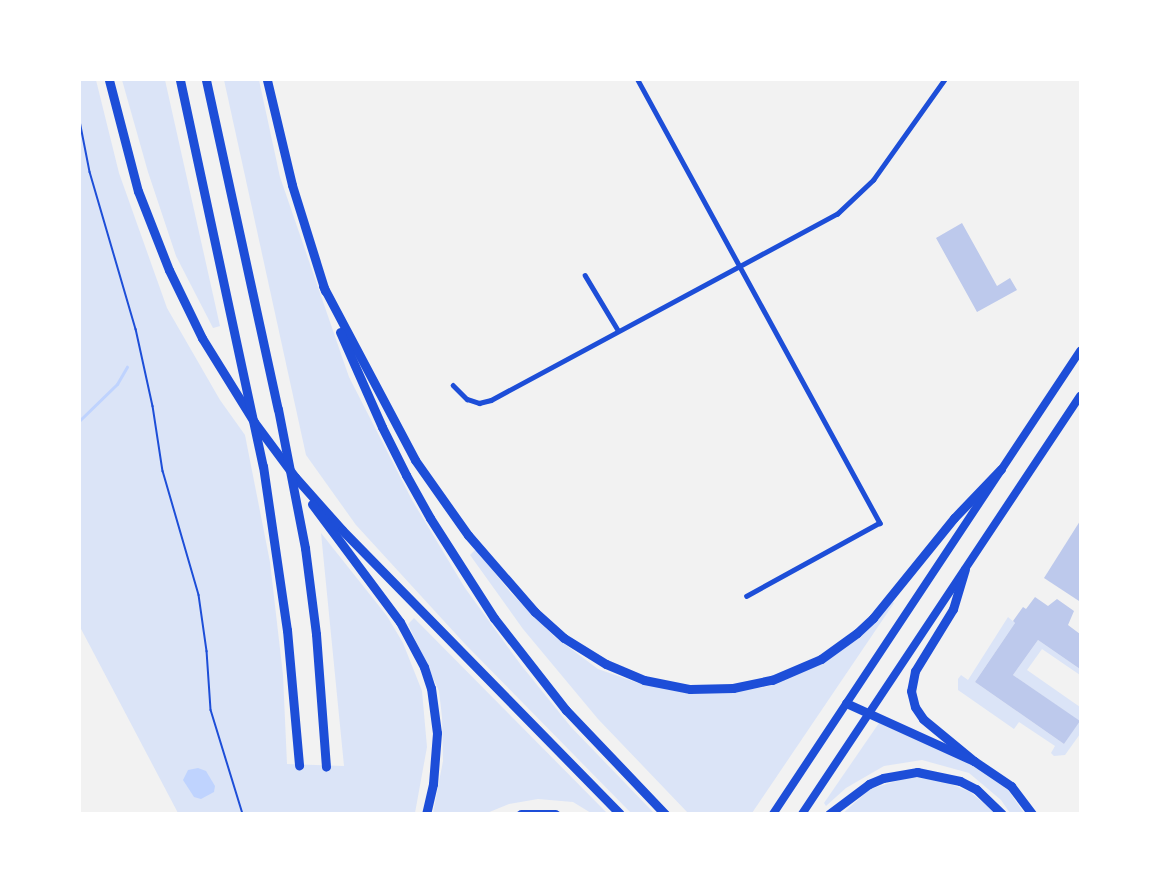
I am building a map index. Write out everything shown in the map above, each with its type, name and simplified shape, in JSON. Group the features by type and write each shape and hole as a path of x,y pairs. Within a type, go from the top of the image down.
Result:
{"highway":[{"path":"109,80 122,136 142,201 169,270 202,338 254,422 339,534 413,644 431,687 437,733 433,784 426,813"},
{"path":"180,80 263,466 287,630 299,765"},
{"path":"206,80 278,409 305,548 316,634 326,767"},
{"path":"267,80 292,185 323,286 357,374 425,510 494,618 566,710 664,813"},
{"path":"323,286 415,460 468,535 528,604 564,638 606,664 644,680 690,689 733,688 772,680 821,658 857,633 873,618 954,518 1002,469"},
{"path":"773,813 1080,351"},
{"path":"802,813 1080,396"},
{"path":"339,534 620,813"},
{"path":"965,569 953,609 915,671 911,691 915,707 923,719 1011,786 1032,813"},
{"path":"846,703 974,760"},
{"path":"830,813 869,784 883,778 916,772 960,781 976,789 1002,813"},
{"path":"521,813 555,813"}],"street":[{"path":"638,80 880,523 747,596"},
{"path":"453,385 466,399 479,403 491,400 739,264 837,214 873,180 944,80"},
{"path":"585,275 618,330"}],"path":[{"path":"80,121 90,171 136,329 153,406 163,471 199,595 207,651 211,710 243,813"}],"shaded area":[{"path":"80,80 96,80 119,173 167,308 220,400 245,435 270,562 283,675 287,764 344,766 321,533 387,616 403,643 422,691 427,747 415,813 178,813 80,627"},
{"path":"122,80 165,80 220,326 213,328 176,256 148,172"},
{"path":"224,80 259,80 280,177 349,377 412,500 465,588 521,665 571,727 654,813 631,813 465,644 356,525 306,455"},
{"path":"476,549 510,592 555,637 598,669 638,683 685,693 720,693 766,687 800,673 838,652 891,601 894,603 752,813 688,813 598,719 523,629 470,555"},
{"path":"1008,617 1015,623 975,682 1064,744 1079,721 1013,675 1038,640 1080,669 1080,675 1042,649 1027,670 1080,707 1080,734 1065,755 1054,756 1051,753 1055,746 1019,722 1014,729 958,690 958,679 961,675 968,680"},
{"path":"414,618 607,813 591,813 573,802 538,799 509,804 487,813 433,813 443,761 442,717 439,691 408,624"},
{"path":"879,723 973,765 1008,790 1024,813 1010,813 1001,800 969,773 922,760 884,766 846,788 826,806 824,803"},
{"path":"910,777 943,781 970,792 996,813 842,814 870,789"}],"water":[{"path":"198,768 206,771 215,786 214,792 201,799 194,797 183,780 188,770"}],"building":[{"path":"962,223 997,286 1010,278 1017,290 977,312 936,238"},
{"path":"1080,521 1080,598 1079,601 1044,578"},
{"path":"1035,597 1048,606 1057,599 1074,611 1068,625 1080,634 1080,669 1038,640 1013,675 1080,721 1064,744 975,682 1015,623 1013,621 1023,607 1026,609"}],"waterway":[{"path":"80,420 117,384 127,367"}]}
